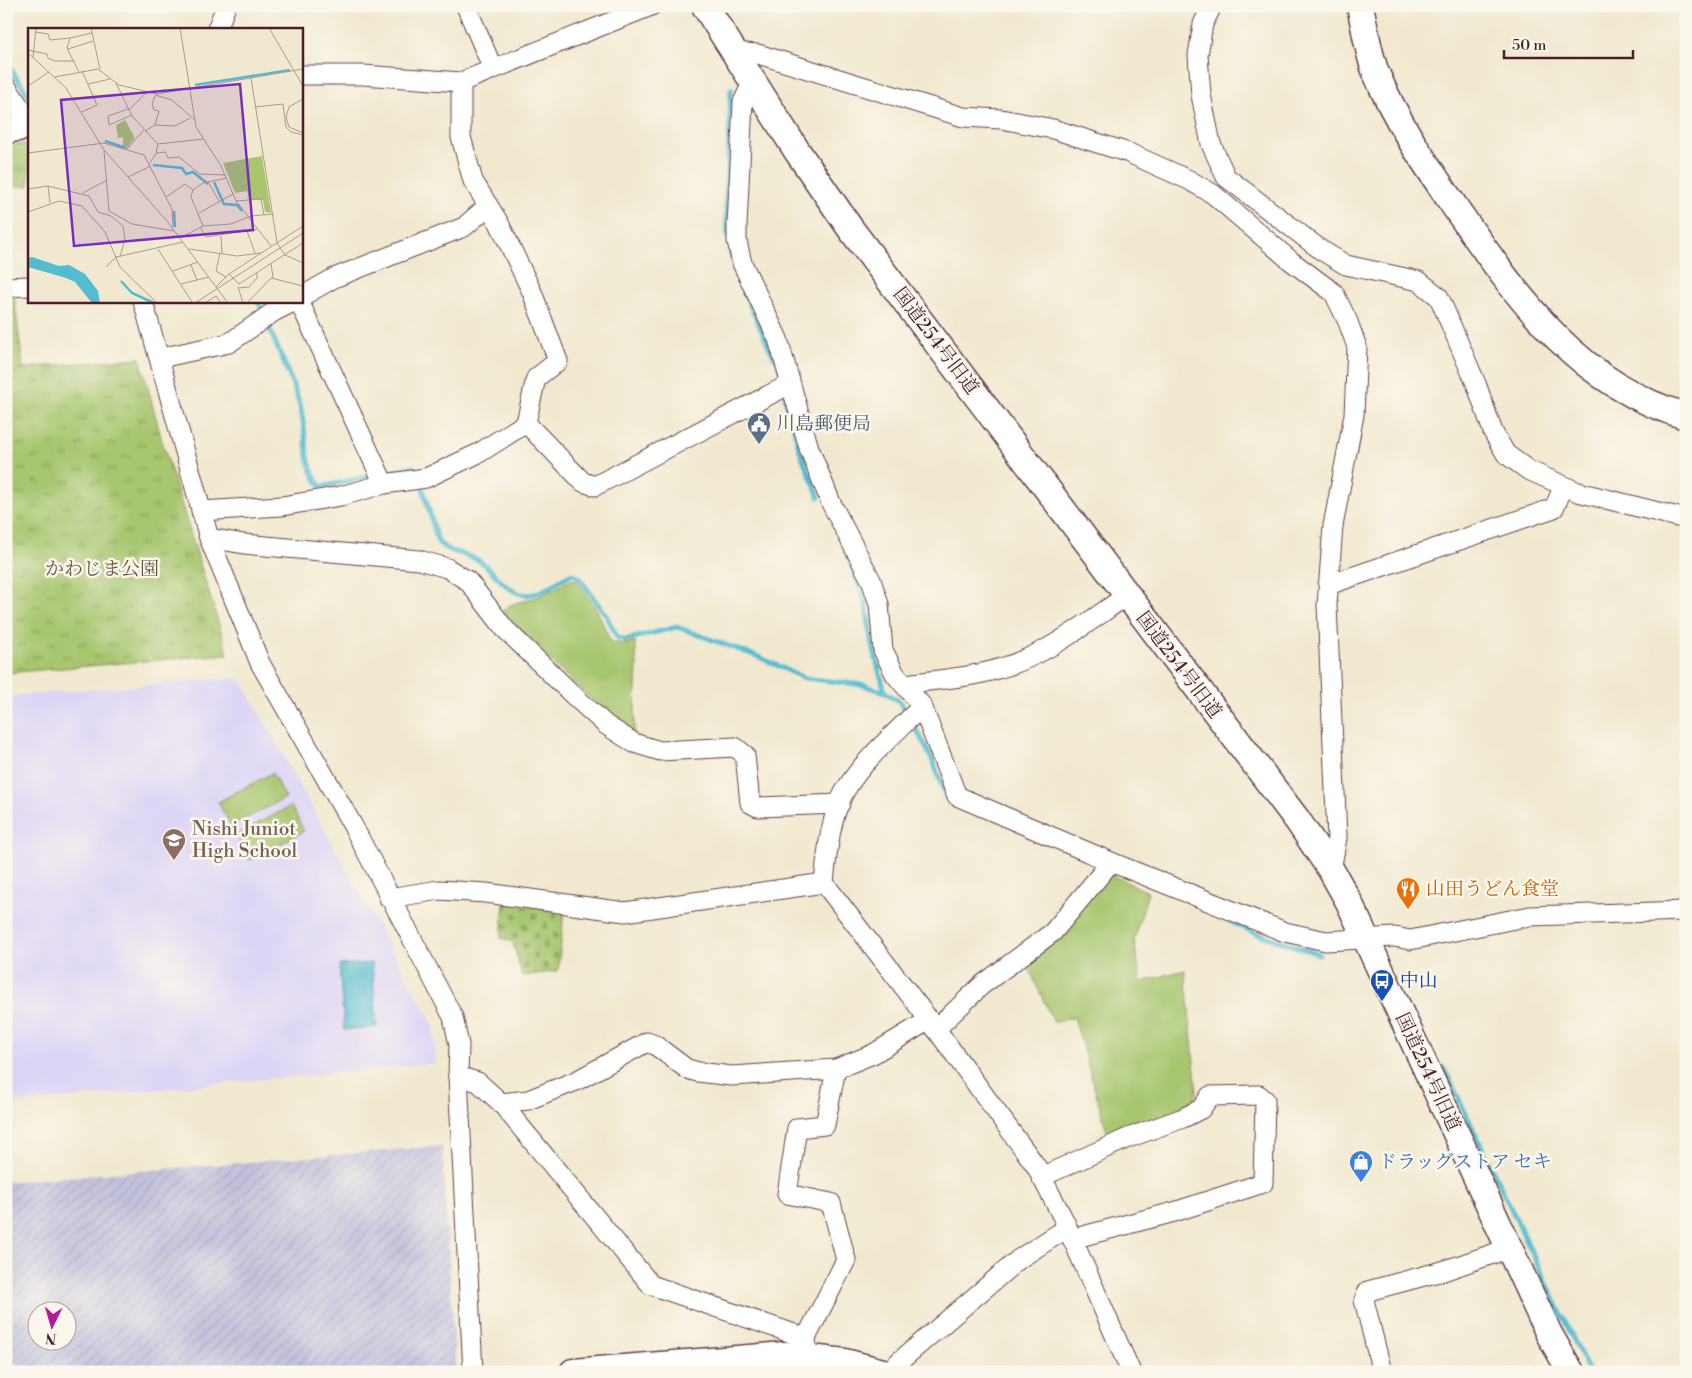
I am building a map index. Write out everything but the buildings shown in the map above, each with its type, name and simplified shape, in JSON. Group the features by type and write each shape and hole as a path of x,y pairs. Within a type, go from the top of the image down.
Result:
{"street":[{"path":"217,28 226,6"},
{"path":"466,6 493,69"},
{"path":"302,75 363,75 461,82 651,6"},
{"name":"国道254号旧道","path":"705,6 797,151 850,228 1126,596 1293,814 1331,870 1367,940 1549,1334 1571,1372"},
{"path":"1212,6 1203,24 1198,54 1201,94 1211,144 1226,177 1321,250 1346,265 1419,281 1439,297 1477,386 1493,432 1506,454 1528,470 1578,492 1686,519"},
{"path":"1360,6 1375,70 1409,140 1529,309 1558,341 1582,362 1623,389 1686,416"},
{"path":"734,52 758,54 963,117 1001,119 1053,129 1129,153 1189,180 1213,194 1291,261 1334,293 1348,322 1357,347 1354,415 1334,526 1328,585 1337,838 1331,870"},
{"path":"753,81 743,102 737,242 742,263 778,339 809,448 831,503 870,580 879,604 883,650 895,674 922,706 957,796 1111,862 1285,932 1326,941 1395,937 1410,940 1530,916 1686,911"},
{"path":"201,512 282,506 342,496 384,484 426,478 456,466 510,435 526,423 536,378 558,361 532,292 488,206 473,181 461,137 461,82"},
{"path":"6,86 28,119"},
{"path":"6,130 28,126"},
{"path":"1213,194 1226,177"},
{"path":"302,297 334,278 416,248 464,227 488,206"},
{"path":"6,287 28,286"},
{"path":"144,302 201,512 260,663 353,826 452,1017 459,1045 458,1076 473,1372"},
{"path":"160,358 229,343 276,311 293,302"},
{"path":"299,302 384,484"},
{"path":"526,423 583,482 595,486 790,384"},
{"path":"1328,585 1554,508 1564,486"},
{"path":"210,538 244,544 418,560 447,568 468,581 505,629 578,700 606,726 634,744 660,751 735,747 745,755 750,803 758,807 840,804"},
{"path":"904,684 959,678 1003,668 1041,651 1126,596"},
{"path":"922,706 869,761 846,789 840,804 827,855 824,883 933,1024 1036,1166 1069,1233 1131,1372"},
{"path":"501,1103 528,1100 576,1081 647,1042 655,1045 687,1069 698,1072 732,1076 836,1069 873,1054 933,1024 1053,932 1111,862"},
{"path":"390,898 439,890 486,893 625,912 824,883"},
{"path":"573,1372 785,1355 807,1347 846,1260 832,1203 787,1194 797,1128 825,1125 836,1069"},
{"path":"458,1076 478,1082 501,1103 651,1285 845,1362 883,1372"},
{"path":"887,1372 1018,1259 1069,1233 1174,1212 1263,1183 1265,1100 1259,1095 1210,1096 1201,1109 1183,1118 1146,1130 1042,1177"},
{"path":"1382,1372 1364,1300 1368,1291 1446,1270 1510,1248"}],"shaded area":[{"name":"Nishi Juniot High School","path":"240,678 434,1026 435,1063 6,1104 6,696"},
{"path":"442,1146 456,1372 6,1372 6,1182"}],"green space":[{"path":"6,144 24,144 28,146 28,186 6,186"},
{"name":"かわじま公園","path":"6,294 14,295 23,368 140,358 162,441 228,654 6,673"},
{"path":"576,579 597,610 612,642 625,644 635,641 637,666 634,735 627,732 553,664 502,611 512,604 537,597"},
{"path":"272,773 286,798 231,826 218,802"},
{"path":"291,806 304,831 250,860 236,835"},
{"path":"1109,874 1148,892 1134,940 1141,982 1185,970 1197,1092 1193,1104 1108,1135 1074,1017 1054,1023 1026,962"},
{"path":"504,903 564,911 558,971 522,976 513,942 501,938"}],"water":[{"path":"372,963 377,1027 344,1030 339,965"}],"waterway":[{"path":"6,62 28,95"},
{"path":"728,236 726,205 731,89"},
{"path":"730,252 744,293 774,357"},
{"path":"258,302 299,402 308,457 315,478 321,487 376,475"},
{"path":"783,391 801,454 819,497"},
{"path":"384,473 412,467 418,475"},
{"path":"421,482 438,542 451,551 479,561 509,588 518,593 535,594 572,574 578,576 606,615 617,637 625,640 677,627 759,657 804,678 863,685 885,692"},
{"path":"846,551 866,605 872,645 885,692 899,701 908,714"},
{"path":"912,721 933,761 946,797 952,802"},
{"path":"1204,909 1255,933 1319,954"},
{"path":"1444,1068 1589,1372"}],"place":[{"name":"川島郵便局","path":"759,445"},
{"name":"Nishi Juniot High School","path":"174,861"},
{"name":"山田うどん食堂","path":"1408,910"},
{"name":"中山","path":"1382,1002"},
{"name":"ドラッグストア セキ","path":"1361,1183"}]}
